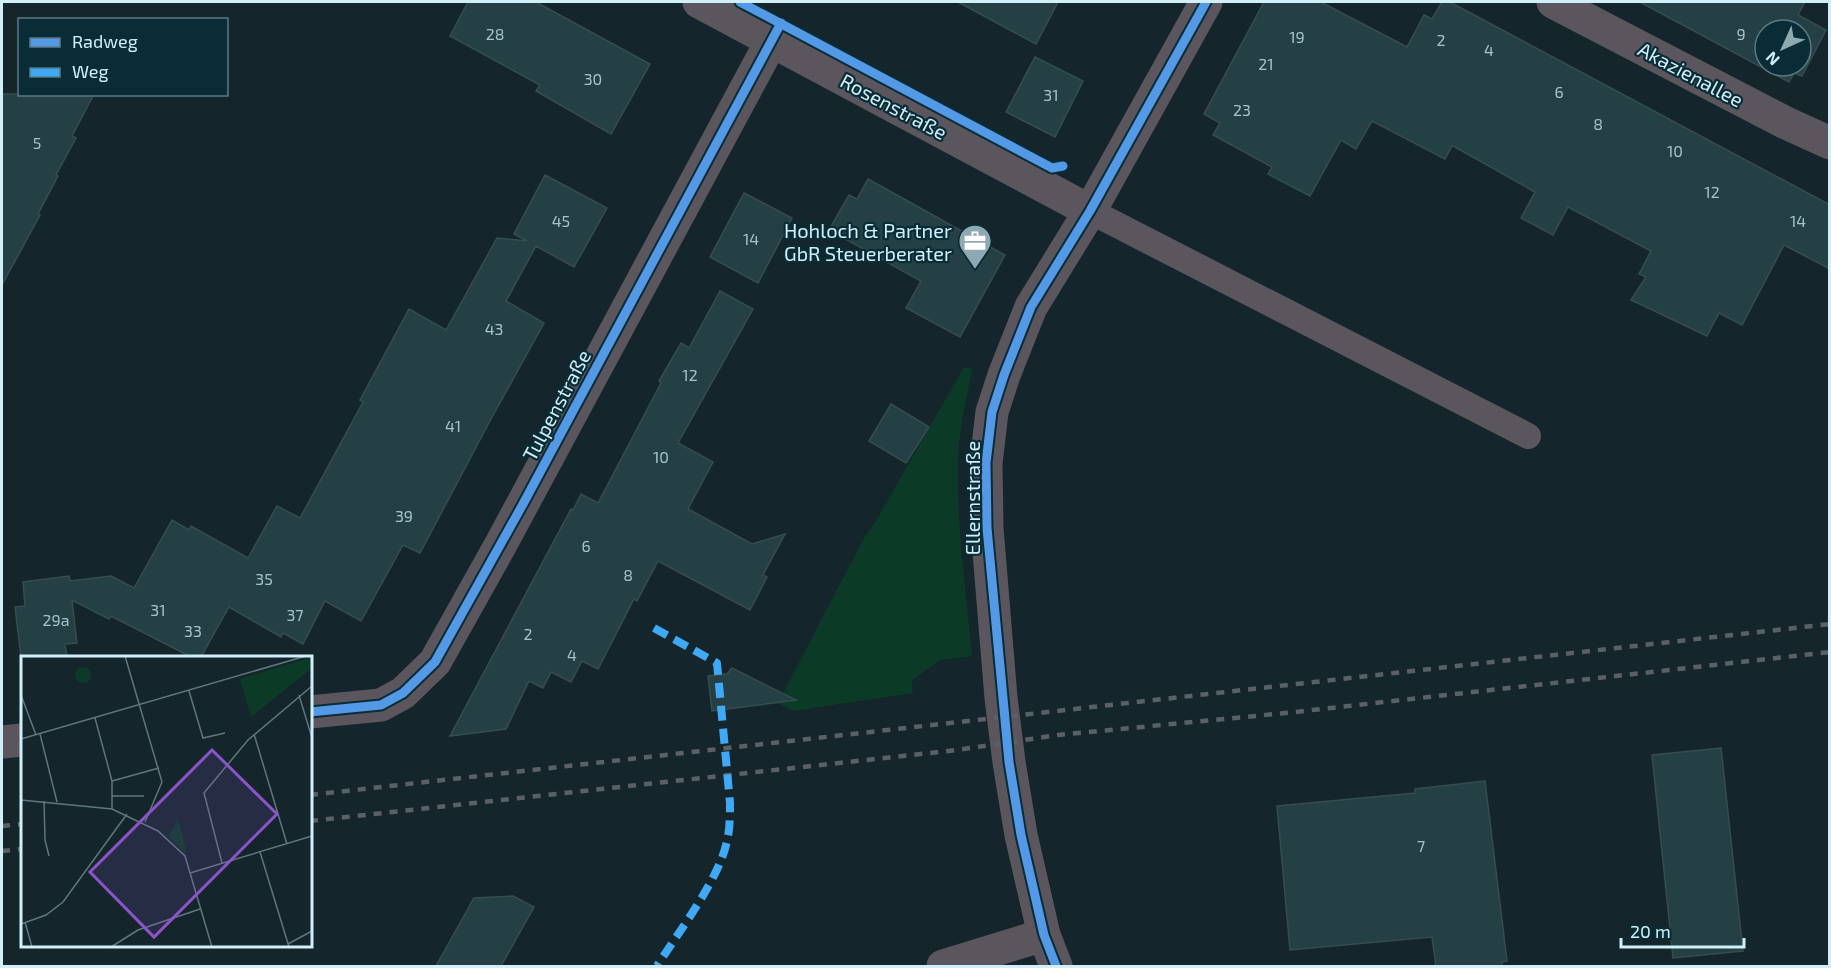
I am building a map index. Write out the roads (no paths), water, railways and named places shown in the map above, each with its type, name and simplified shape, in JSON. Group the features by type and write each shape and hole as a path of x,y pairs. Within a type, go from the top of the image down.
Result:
{"street":[{"name":"Rosenstraße","path":"699,2 1090,211"},
{"name":"Ellernstraße","path":"1056,966 1044,935 1009,762 987,528 986,464 992,412 1031,307 1090,211 1206,2"},
{"name":"Akazienallee","path":"1553,2 1786,123 1830,143"},
{"name":"Tulpenstraße","path":"312,712 381,705 404,693 435,662 507,534 772,40"},
{"path":"2,742 21,740"},
{"path":"943,966 1044,935"}],"lane":[{"path":"1090,211 1528,436"}],"railway":[{"path":"312,795 1830,624"},
{"path":"312,821 957,750 1058,735 1286,713 1830,652"},
{"path":"2,826 21,824"},
{"path":"2,851 21,849"}],"place":[{"name":"Hohloch & Partner GbR Steuerberater","path":"975,270"}]}
